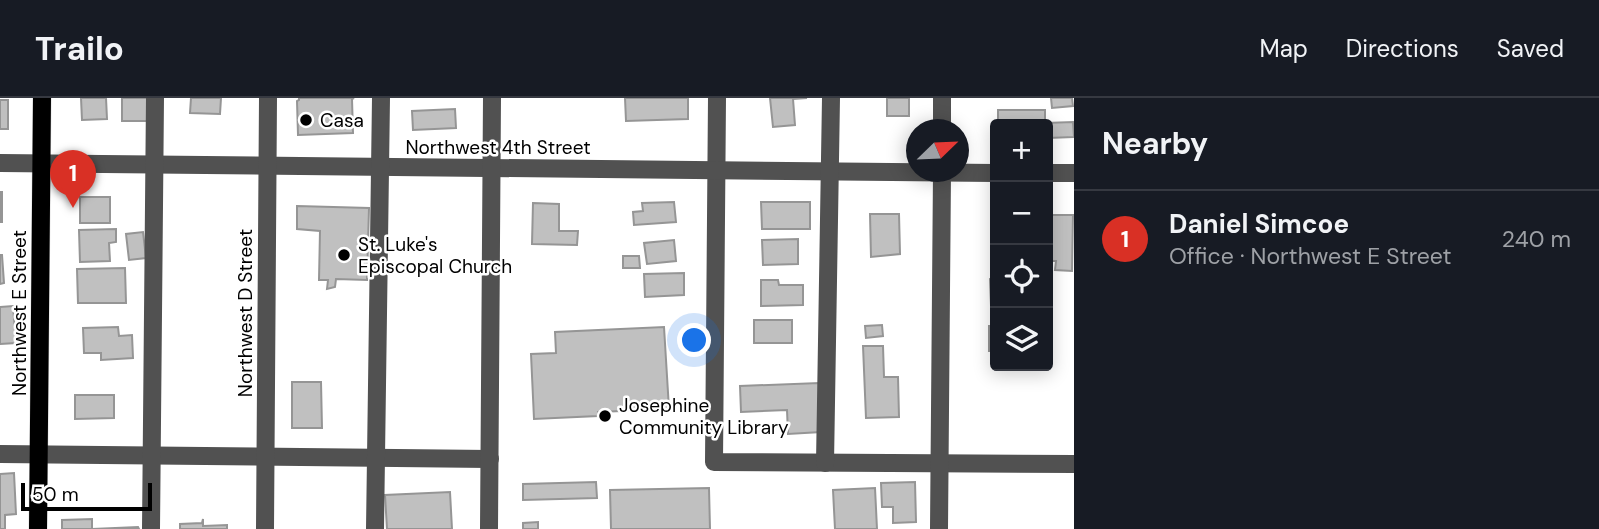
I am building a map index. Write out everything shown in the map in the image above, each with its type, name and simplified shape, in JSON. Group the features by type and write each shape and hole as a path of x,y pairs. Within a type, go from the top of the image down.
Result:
{"main road":[{"name":"Northwest E Street","path":"38,529 42,98"}],"street":[{"path":"151,529 155,98"},
{"name":"Northwest D Street","path":"264,529 268,98"},
{"path":"375,529 381,98"},
{"path":"489,529 492,98"},
{"path":"717,98 714,462 1074,464"},
{"path":"825,463 831,98"},
{"path":"942,98 942,119"},
{"name":"Northwest 4th Street","path":"0,163 906,172"},
{"name":"Northwest 4th Street","path":"969,173 990,173"},
{"path":"1053,173 1074,173"},
{"path":"939,529 942,182"},
{"path":"0,454 490,459"}],"building":[{"path":"81,98 106,98 107,119 82,120"},
{"path":"122,98 147,98 147,121 122,121"},
{"path":"191,98 221,98 220,114 190,113"},
{"path":"299,98 354,98 353,133 298,135"},
{"path":"625,98 688,98 688,119 626,121"},
{"path":"770,98 807,98 793,99 795,125 773,127"},
{"path":"887,98 909,98 909,116 887,116"},
{"path":"1051,98 1072,98 1073,106 1052,108"},
{"path":"0,100 8,100 8,129 0,129"},
{"path":"455,109 456,128 413,130 412,111"},
{"path":"998,110 1045,110 1045,119 998,119"},
{"path":"1073,122 1074,137 1053,138 1053,123"},
{"path":"2,192 2,222 0,222"},
{"path":"80,197 110,197 110,223 80,223"},
{"path":"674,202 676,222 634,225 633,212 643,211 642,203"},
{"path":"761,202 810,202 810,229 762,229"},
{"path":"533,203 559,204 559,231 578,231 577,245 532,244"},
{"name":"St. Luke's Episcopal Church","path":"297,206 369,208 367,280 336,279 335,287 327,289 328,280 319,280 320,231 297,229"},
{"path":"870,214 899,214 900,254 871,257"},
{"path":"1053,215 1073,215 1072,271 1055,270 1056,261 1053,261"},
{"path":"116,229 116,242 109,243 110,261 80,262 79,230"},
{"path":"143,232 146,258 129,260 126,234"},
{"path":"798,239 798,264 763,265 762,240"},
{"path":"674,240 676,261 647,264 644,243"},
{"path":"0,255 4,283 0,284"},
{"path":"623,256 639,256 640,268 623,268"},
{"path":"125,268 126,303 78,303 77,269"},
{"path":"684,273 684,295 645,297 644,274"},
{"path":"761,280 778,280 779,285 803,285 803,305 761,306"},
{"path":"13,306 16,343 0,344 0,307"},
{"path":"754,320 792,320 792,343 754,343"},
{"path":"882,325 883,336 866,338 865,326"},
{"path":"118,327 119,336 132,335 133,358 101,360 101,353 84,353 83,328"},
{"path":"664,327 669,409 598,412 598,416 534,419 531,354 556,353 555,332"},
{"path":"863,346 883,346 884,377 898,377 899,417 866,418"},
{"path":"292,382 321,382 322,428 292,428"},
{"path":"819,383 821,432 788,434 787,410 741,412 740,386"},
{"path":"75,395 114,395 114,418 75,419"},
{"path":"14,473 16,514 5,515 5,529 0,529 0,474"},
{"path":"596,482 597,498 523,500 523,484"},
{"path":"915,482 916,522 893,523 893,507 882,507 881,483"},
{"path":"709,488 710,529 611,529 610,490"},
{"path":"875,488 877,529 835,529 833,490"},
{"path":"450,492 452,529 387,529 385,495"},
{"path":"92,519 92,529 62,529 62,520"},
{"path":"203,519 203,526 227,525 227,529 180,529 180,524 202,523"},
{"path":"538,522 538,529 523,529 523,523"},
{"path":"138,527 139,529 92,529"}],"place":[{"name":"Casa","path":"306,120"},
{"name":"Daniel Simcoe","path":"73,208"},
{"name":"St. Luke's Episcopal Church","path":"344,255"},
{"name":"Josephine Community Library","path":"605,416"}]}
